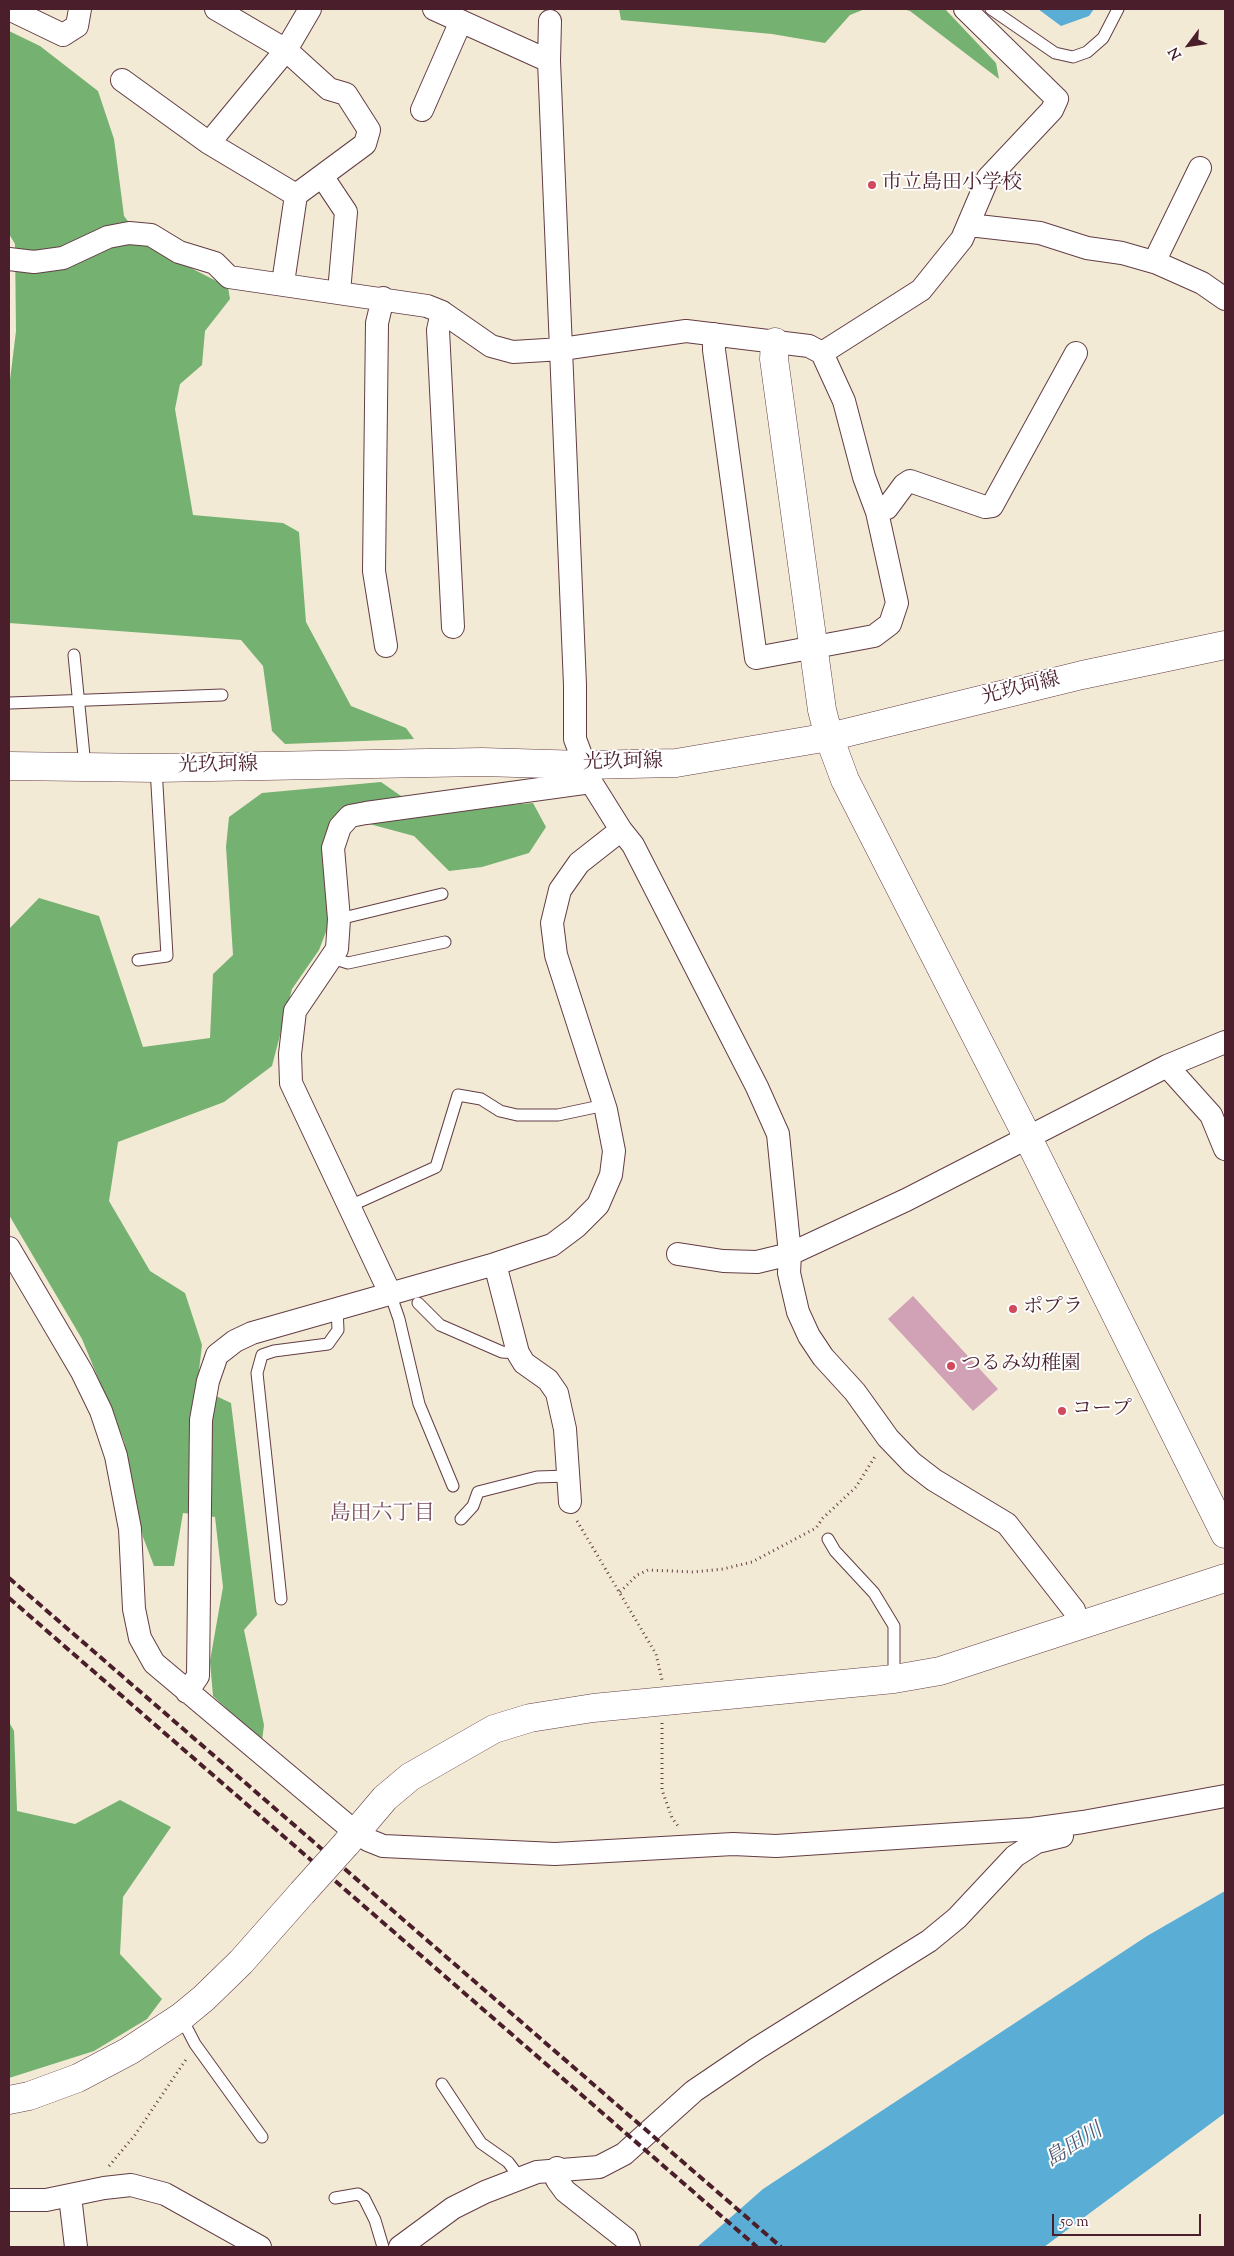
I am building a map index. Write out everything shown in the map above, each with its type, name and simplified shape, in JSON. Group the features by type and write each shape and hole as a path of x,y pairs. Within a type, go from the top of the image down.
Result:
{"street":[{"path":"9,9 62,35 77,26 80,9"},
{"path":"216,9 286,50 329,89 346,94 369,130 365,144 296,195 283,283"},
{"path":"209,143 286,50 310,9"},
{"path":"434,9 549,61"},
{"path":"822,353 921,290 962,239 969,225 974,206 988,178 1052,110 1057,99 965,9"},
{"path":"422,110 461,21"},
{"path":"550,21 549,61 562,349 575,739 588,774 642,862 758,1087 778,1134 790,1254 789,1273 798,1312 809,1336 823,1357 856,1392 888,1438 912,1463 934,1480 1007,1524 1074,1610 1079,1625"},
{"path":"122,80 209,143 296,195"},
{"path":"1157,262 1159,252 1200,168"},
{"path":"322,176 346,212 339,292"},
{"path":"969,225 1040,234 1087,248 1122,253 1157,262 1202,283 1225,299"},
{"path":"9,259 34,262 54,260 63,258 108,237 129,233 151,235 180,252 215,263 229,277 283,283 427,306 442,312 491,346 513,352 562,349 686,331 714,334 809,346 822,353 844,401 864,476 877,512 897,603 890,624 874,636 813,649 756,658 714,350 714,334"},
{"path":"383,298 378,323 374,570 386,646"},
{"path":"442,312 438,330 453,627"},
{"path":"775,342 774,359 822,710 829,737 845,780 1028,1138 1225,1534"},
{"path":"877,512 887,508 904,485 910,481 985,507 992,506 1076,353"},
{"name":"光玖珂線","path":"9,766 156,768 434,762 588,774 829,737 1082,675 1225,645"},
{"path":"390,1292 291,1083 290,1054 295,1011 305,993 337,949 339,919 333,848 340,827 350,816 588,774"},
{"path":"187,1692 198,1676 201,1420 208,1381 217,1355 227,1346 252,1333 390,1292 495,1264 552,1245 576,1227 598,1205 611,1175 614,1151 604,1105 556,955 552,923 560,890 580,862 621,830"},
{"path":"678,1254 723,1261 757,1262 790,1254 906,1200 1166,1066 1225,1042"},
{"path":"1166,1066 1211,1115 1225,1149"},
{"path":"9,1248 82,1372 101,1411 116,1456 130,1529 134,1609 140,1638 154,1663 350,1838 368,1840 383,1846 537,1853 733,1844 776,1846 1032,1829 1083,1822 1225,1796"},
{"path":"495,1264 518,1353 524,1364 548,1380 557,1393 565,1429 570,1502"},
{"path":"9,2100 29,2096 78,2078 129,2051 182,2017 241,1962 385,1798 410,1777 494,1729 530,1718 558,1713 894,1679 940,1671 1225,1578"},
{"path":"400,2247 453,2208 485,2192 537,2172 557,2168 584,2170 599,2167 624,2154 694,2091 756,2048 929,1941 957,1918 1015,1856 1037,1842 1065,1835 1083,1822"},
{"path":"557,2168 557,2180 565,2191 623,2244"},
{"path":"9,2200 46,2200 104,2188 131,2185 165,2194 260,2247"},
{"path":"70,2196 76,2247"}],"lane":[{"path":"991,9 1055,53 1073,57 1087,52 1102,38 1118,9"},
{"path":"74,655 85,766"},
{"path":"10,703 79,702 222,695"},
{"path":"138,960 167,956 156,768"},
{"path":"339,919 442,894"},
{"path":"332,958 348,963 445,942"},
{"path":"350,1206 436,1167 458,1095 482,1099 500,1111 516,1115 558,1115 604,1105"},
{"path":"390,1292 399,1319 419,1404 453,1486"},
{"path":"418,1303 440,1325 502,1352 518,1353"},
{"path":"281,1600 257,1373 262,1355 274,1351 328,1344 338,1330 337,1308"},
{"path":"461,1520 473,1506 478,1492 537,1477 568,1476"},
{"path":"828,1539 835,1551 874,1593 894,1626 894,1679"},
{"path":"182,2017 196,2044 262,2137"},
{"path":"442,2084 481,2143 508,2162 520,2178"},
{"path":"334,2198 358,2194 364,2198 375,2220 383,2247"}],"path":[{"path":"620,1592 637,1575 648,1570 694,1572 723,1569 752,1562 816,1528 856,1488 888,1438"},
{"path":"570,1502 576,1520 656,1654 664,1701 661,1745 662,1790 672,1818 693,1846"},
{"path":"108,2167 116,2161 135,2135 196,2044"}],"green space":[{"path":"619,9 865,9 850,15 825,43 772,34 621,20"},
{"path":"903,9 945,9 996,63 999,79 910,11"},
{"path":"9,31 40,46 98,91 114,139 124,216 146,245 228,287 230,299 205,331 202,365 180,384 175,409 193,515 283,523 299,532 306,622 351,706 406,728 414,739 285,744 272,731 263,666 241,640 9,623 9,388 16,331 15,244 9,234"},
{"path":"381,782 424,812 533,803 546,827 529,853 482,867 449,871 414,836 362,822 331,827 329,924 319,950 292,989 272,1066 224,1102 118,1142 109,1201 150,1271 185,1293 202,1345 197,1387 231,1403 257,1615 244,1630 264,1725 262,1741 213,1696 210,1661 223,1587 215,1517 183,1513 174,1566 154,1566 143,1537 124,1441 82,1339 9,1215 9,929 39,898 99,916 143,1047 210,1038 213,974 233,955 226,847 229,817 262,793"},
{"path":"9,1722 14,1731 17,1811 75,1824 120,1800 171,1827 123,1897 120,1954 162,1999 147,2019 94,2051 9,2078"}],"water":[{"path":"1038,9 1094,9 1089,16 1061,26"},
{"name":"島田川","path":"1225,1891 1225,2113 1044,2247 697,2247 763,2189 1147,1936"}],"building":[{"path":"913,1296 998,1389 973,1411 888,1319"}],"railway":[{"path":"9,1578 781,2247"},
{"path":"9,1598 757,2247"}],"place":[{"name":"市立島田小学校","path":"872,185"},
{"name":"ポプラ","path":"1013,1309"},
{"name":"つるみ幼稚園","path":"951,1366"},
{"name":"コープ","path":"1062,1411"}],"district":[{"name":"島田六丁目","path":"382,1515"}]}
